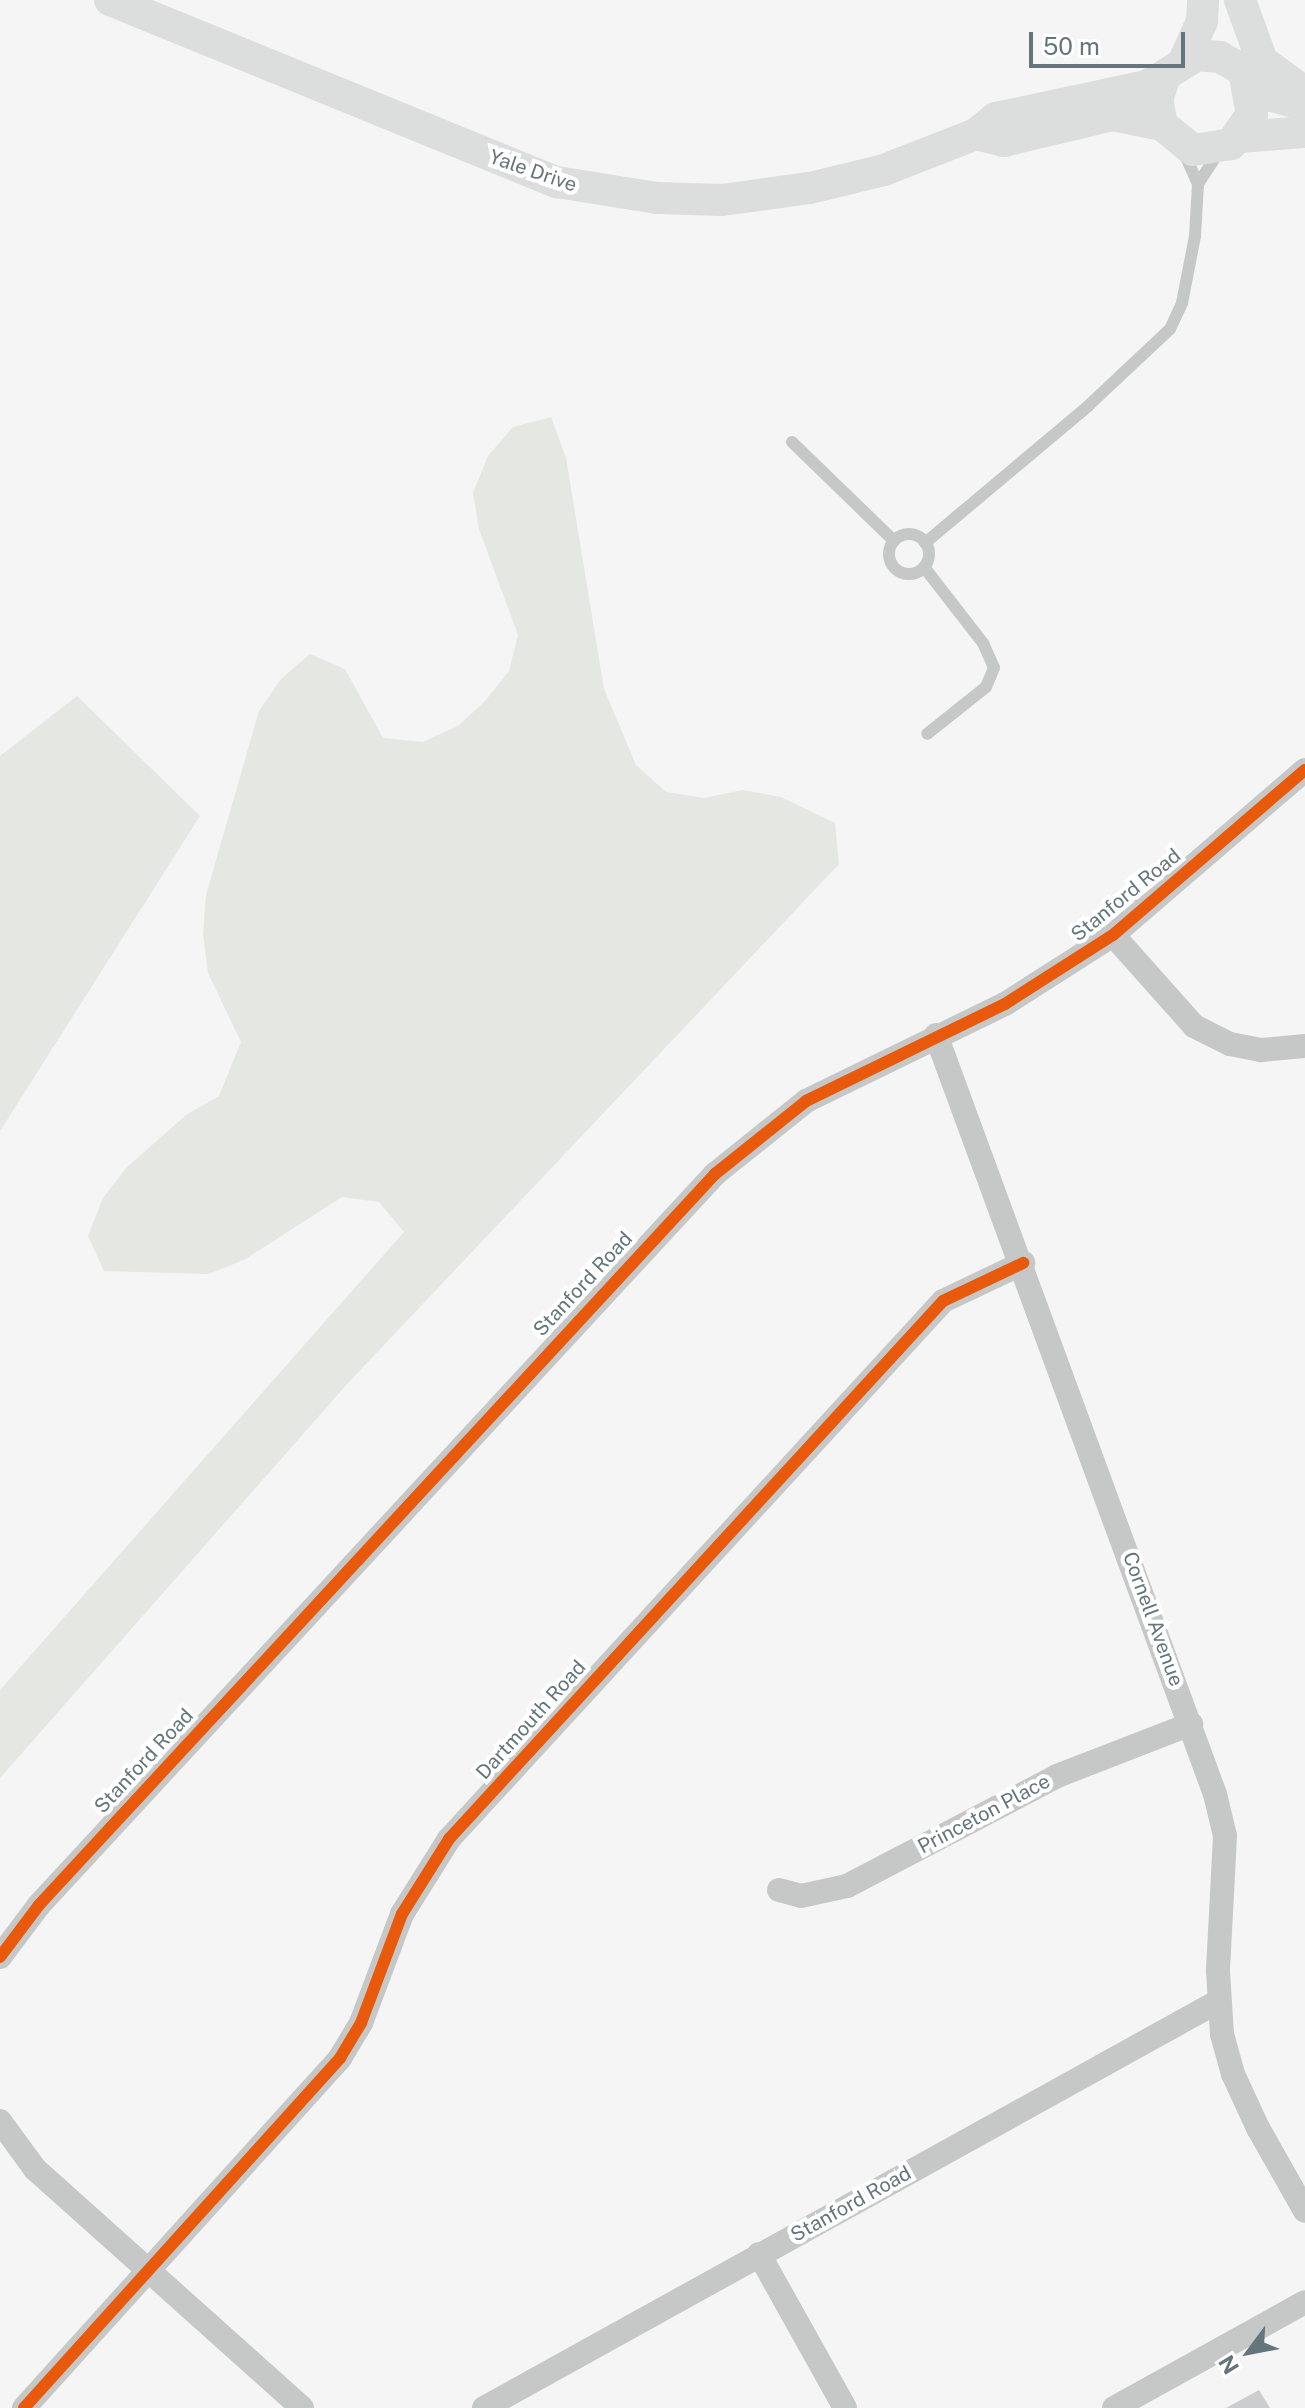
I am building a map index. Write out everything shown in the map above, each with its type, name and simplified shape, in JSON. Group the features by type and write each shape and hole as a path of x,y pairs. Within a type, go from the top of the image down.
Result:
{"street":[{"name":"Yale Drive","path":"110,0 410,126 596,192 722,200 810,188 884,170 976,134 996,118 1147,86 1175,67 1208,55 1238,69 1272,96 1305,105"},
{"path":"1171,135 1157,100 1202,21 1203,0"},
{"path":"1226,0 1238,69 1253,101 1230,143"},
{"path":"1240,0 1262,61 1305,93"},
{"name":"Yale Drive","path":"976,134 1004,141 1113,115 1207,151 1230,143 1305,132"},
{"name":"Stanford Road","path":"0,1957 39,1905 715,1174 806,1101 1005,1004 1113,935 1305,770"},
{"path":"1113,935 1194,1026 1230,1044 1261,1050 1305,1046"},
{"name":"Cornell Avenue","path":"936,1035 1023,1263 1191,1724 1225,1836 1219,2001 1233,2074 1305,2211"},
{"name":"Dartmouth Road","path":"24,2408 340,2058 361,2023 402,1914 449,1839 943,1301 1023,1263"},
{"name":"Princeton Place","path":"779,1890 801,1896 836,1890 1057,1776 1191,1724"},
{"name":"Stanford Road","path":"484,2408 1219,2001"},
{"path":"0,2121 35,2169 302,2408"},
{"path":"759,2254 845,2408"},
{"path":"1114,2408 1305,2302"}],"lane":[{"path":"1171,135 1198,184"},
{"path":"925,543 1110,386 1170,329 1189,275 1198,184 1230,143"},
{"path":"792,442 894,541"},
{"path":"908,534 925,543 929,555 924,567 912,574 894,568 889,556 894,541 908,534"},
{"path":"924,567 983,643 994,668 986,687 927,734"}],"shaded area":[{"path":"551,417 566,458 604,689 636,765 666,792 704,798 743,790 781,797 835,823 839,864 348,1383 0,1778 0,1690 404,1232 379,1202 342,1197 244,1260 208,1274 104,1271 88,1236 103,1198 126,1168 186,1115 219,1096 241,1042 208,973 203,934 206,895 259,711 281,679 310,654 345,669 383,738 423,742 458,726 485,701 509,671 518,635 479,529 473,493 488,456 513,427"},
{"path":"77,696 200,816 0,1131 0,756"}],"building":[{"path":"1259,2390 1270,2408 1226,2408"}],"cycle path":[{"path":"0,1957 39,1905 715,1174 806,1101 1005,1004 1113,935 1305,770"},
{"path":"24,2408 340,2058 361,2023 402,1914 449,1839 943,1301 1023,1263"}]}
